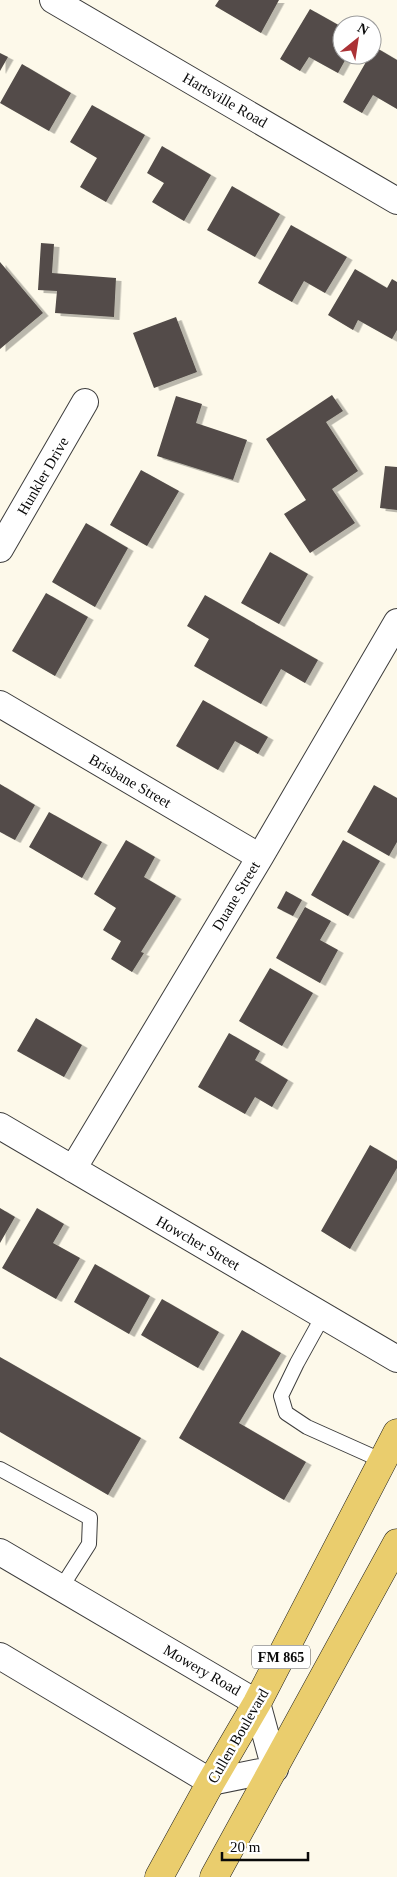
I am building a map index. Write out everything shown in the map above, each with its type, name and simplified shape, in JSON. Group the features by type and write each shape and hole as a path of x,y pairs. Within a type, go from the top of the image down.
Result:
{"main road":[{"name":"Cullen Boulevard","path":"160,1877 211,1782 257,1703 397,1433"},
{"name":"FM 865","path":"214,1877 397,1544"}],"street":[{"name":"Hartsville Road","path":"53,0 397,201"},
{"name":"Hunkler Drive","path":"0,549 85,402"},
{"name":"Duane Street","path":"73,1169 260,857 397,622"},
{"name":"Brisbane Street","path":"0,704 260,857"},
{"name":"Howcher Street","path":"0,1126 397,1359"},
{"name":"Mowery Road","path":"0,1552 257,1703 275,1769"},
{"path":"0,1656 211,1782 275,1769"}],"lane":[{"path":"323,1316 281,1396 286,1412 307,1427 383,1461"},
{"path":"0,1469 90,1518 89,1544 60,1588"}],"building":[{"path":"219,0 279,0 261,33 215,6"},
{"path":"310,9 332,21 332,65 342,65 338,73 309,57 300,71 280,59"},
{"path":"382,51 397,60 397,109 373,95 362,113 343,102 364,65 382,65"},
{"path":"0,53 8,57 0,71"},
{"path":"22,64 71,93 49,131 0,103"},
{"path":"92,105 145,135 106,202 80,187 97,158 70,142"},
{"path":"162,146 211,175 184,221 152,202 164,183 147,173"},
{"path":"232,186 280,214 255,257 207,230"},
{"path":"291,225 347,257 325,293 304,281 292,302 258,283"},
{"path":"41,243 54,244 52,273 116,278 114,317 55,313 57,291 38,290"},
{"path":"0,262 43,313 0,349"},
{"path":"355,269 387,288 392,279 397,282 397,330 392,339 358,320 353,330 328,315"},
{"path":"176,317 197,372 154,388 133,333"},
{"path":"332,395 343,411 326,422 358,471 332,489 355,523 310,553 284,514 306,500 266,439"},
{"path":"176,396 202,404 196,423 247,440 233,480 157,456"},
{"path":"385,466 397,467 397,510 380,508"},
{"path":"141,470 179,491 147,546 110,525"},
{"path":"86,523 128,548 95,607 52,582"},
{"path":"270,552 308,574 279,624 241,603"},
{"path":"46,593 88,617 55,676 12,651"},
{"path":"205,595 318,660 305,683 281,669 261,704 194,666 209,639 187,626"},
{"path":"203,700 268,737 258,754 235,741 218,770 176,746"},
{"path":"0,784 35,805 15,840 0,832"},
{"path":"374,785 397,798 397,842 389,856 347,832"},
{"path":"49,812 102,842 82,878 29,847"},
{"path":"126,840 155,857 144,877 176,896 141,952 144,953 132,972 111,959 121,941 103,930 116,908 94,894"},
{"path":"343,840 380,861 348,916 311,895"},
{"path":"286,891 302,900 293,916 277,908"},
{"path":"305,907 331,921 320,940 338,950 320,983 276,958"},
{"path":"270,968 313,993 282,1046 239,1021"},
{"path":"36,1018 82,1045 64,1077 17,1051"},
{"path":"229,1033 260,1051 255,1060 288,1080 272,1107 255,1097 245,1114 198,1087"},
{"path":"370,1145 397,1161 397,1168 350,1249 321,1231"},
{"path":"0,1208 15,1217 0,1243"},
{"path":"37,1208 64,1224 53,1243 80,1258 56,1299 2,1268"},
{"path":"95,1264 150,1296 129,1334 74,1302"},
{"path":"162,1299 219,1332 198,1368 141,1335"},
{"path":"242,1330 281,1353 239,1423 306,1462 284,1500 179,1438"},
{"path":"0,1357 141,1438 108,1495 0,1432"}]}
